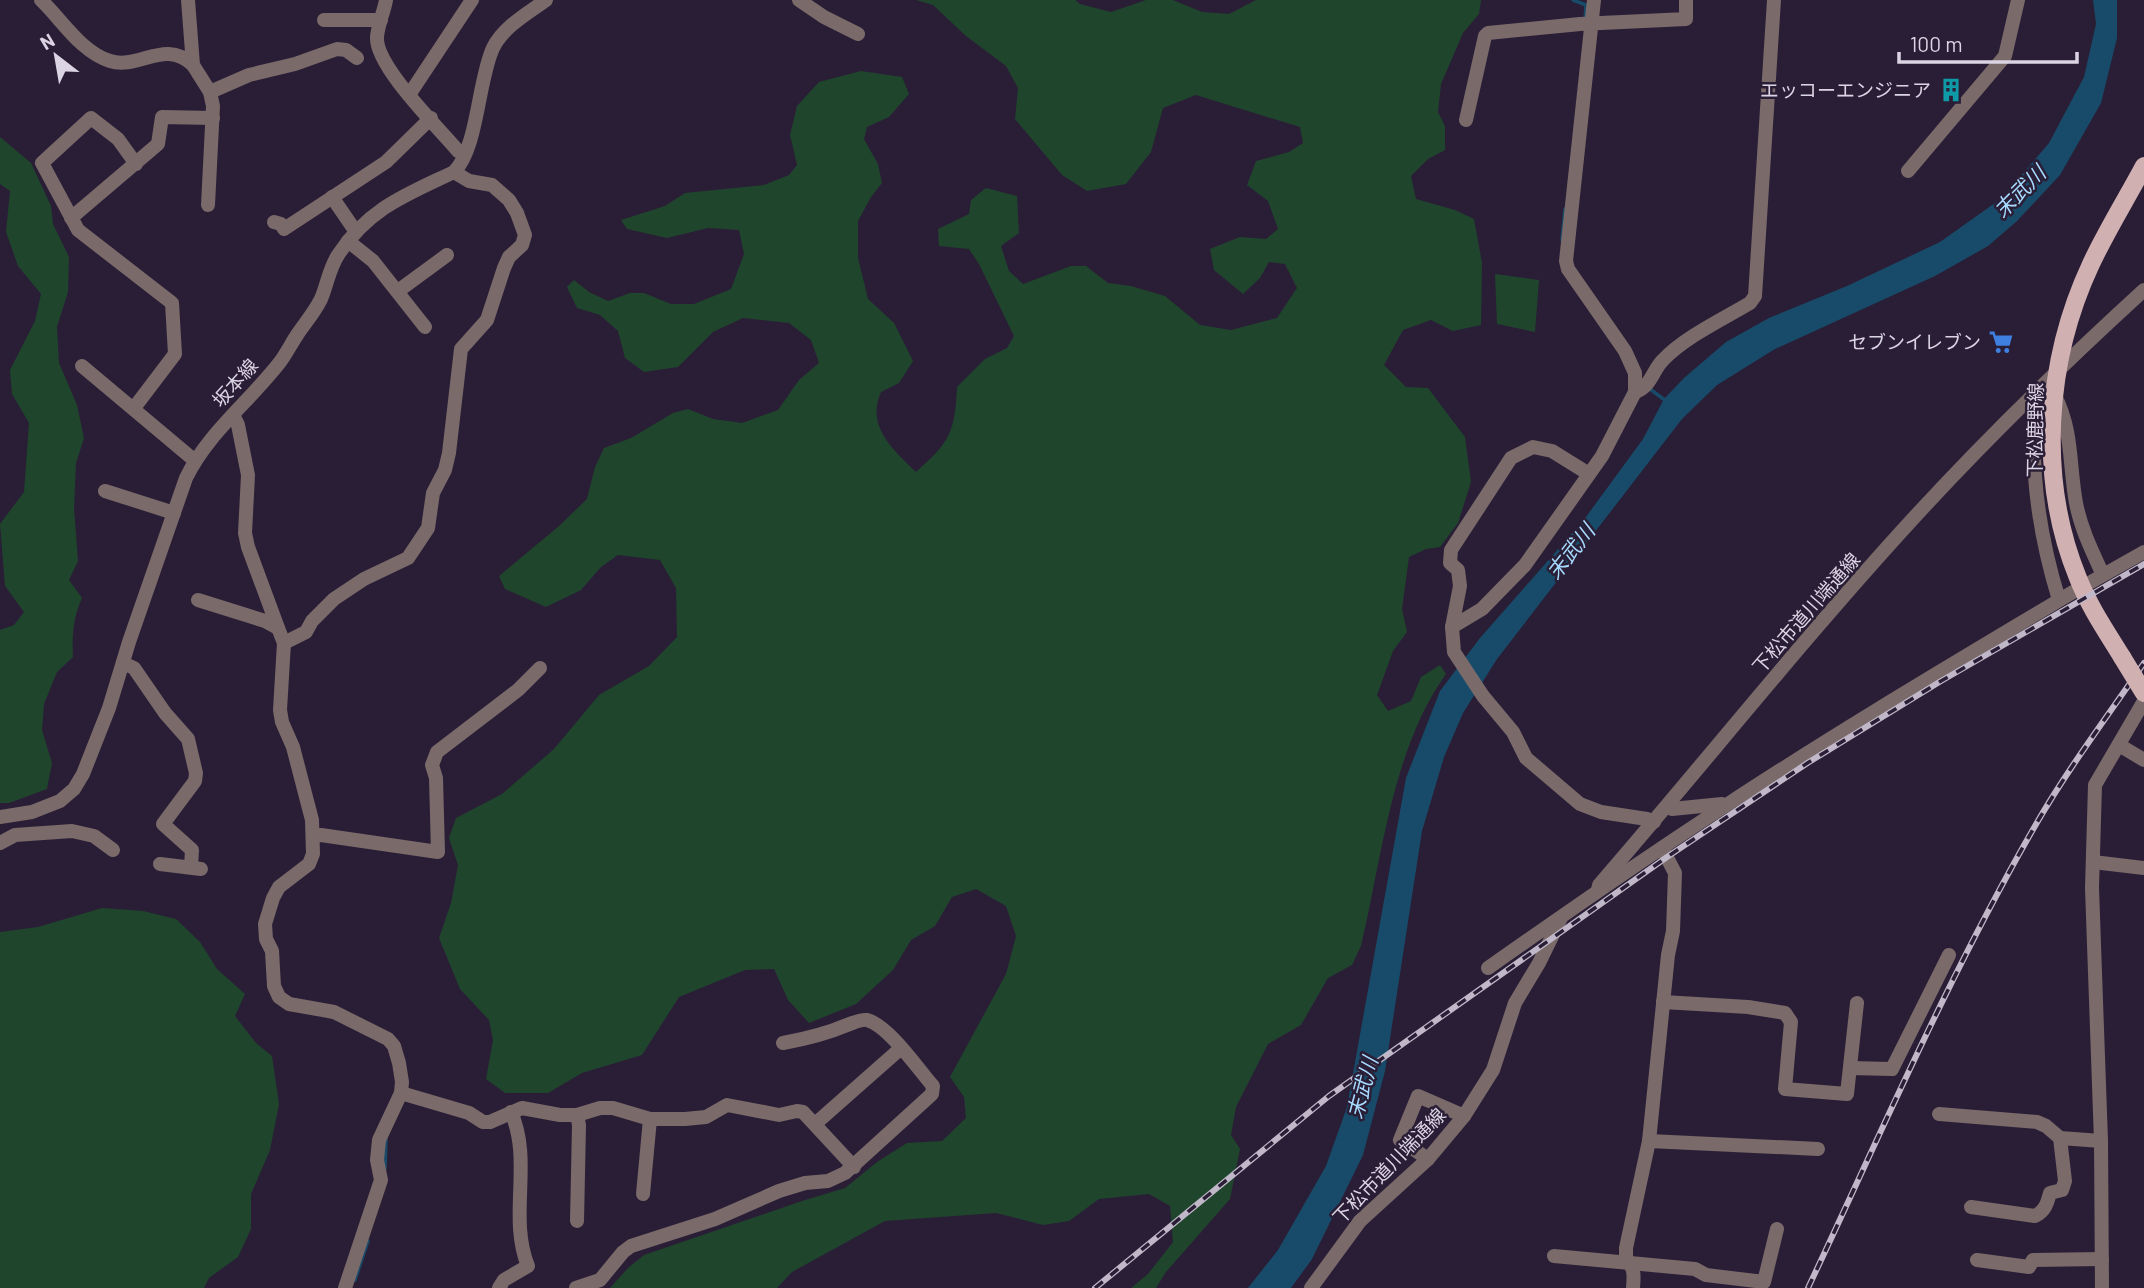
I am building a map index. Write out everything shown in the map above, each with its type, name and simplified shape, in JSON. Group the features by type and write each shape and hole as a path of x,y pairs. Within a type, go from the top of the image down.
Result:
{"main road":[{"name":"下松鹿野線","path":"2144,166 2091,263 2063,339 2057,374 2045,395 2058,510 2070,556 2097,617 2144,693"}],"street":[{"path":"41,0 77,39 108,61 123,64 169,53 186,59 193,65 210,92 213,118 208,205"},
{"path":"188,0 193,65"},
{"path":"386,0 377,38 390,72 458,151 464,153"},
{"path":"409,95 472,0"},
{"path":"284,643 306,632 312,621 334,599 364,579 408,558 428,528 433,493 445,470 449,453 461,349 487,320 504,268 509,257 522,245 525,235 509,200 492,185 469,181 458,177 454,172 464,153 494,46 508,29 545,0"},
{"path":"799,0 859,34"},
{"path":"1594,0 1587,24 1566,261 1568,268 1625,351 1642,388"},
{"path":"1466,120 1485,36 1488,33 1686,19 1686,0"},
{"path":"1452,627 1482,609 1525,565 1602,456 1642,388 1661,362 1704,330 1750,303 1755,296 1774,0"},
{"path":"1908,171 2005,56 2018,0"},
{"path":"324,20 381,20"},
{"path":"210,92 249,75 295,64 337,49 346,50 357,58"},
{"path":"71,218 158,144 162,117 213,118"},
{"path":"134,408 175,354 172,303 78,230 42,163 91,118 118,139 136,164"},
{"path":"274,222 281,224 284,229 386,162 430,118"},
{"name":"坂本線","path":"0,817 48,808 74,789 83,774 109,708 194,460 280,361 315,311 323,295 329,271 352,237 381,209 405,194 454,172"},
{"path":"332,197 352,237 425,327"},
{"path":"398,291 447,255"},
{"path":"2057,374 2144,290"},
{"path":"82,366 194,460"},
{"path":"2045,395 2064,414 2069,434 2074,493 2097,578 2144,552"},
{"path":"2045,395 2036,484 2041,523 2059,600"},
{"name":"下松市道川端通線","path":"1598,890 1599,885 1908,524 1999,429 2045,395"},
{"path":"233,415 238,425 248,475 245,533 248,548 284,643 280,710 293,747 312,820 313,854 309,864 279,887 265,924 272,951 274,986 279,997 289,1004 334,1012 388,1039 394,1046 402,1082 401,1093 379,1140 377,1160 381,1180 345,1288"},
{"path":"1589,474 1552,450 1533,447 1511,458 1451,550 1450,563 1458,570 1460,586 1452,627 1454,652 1483,696 1513,732 1526,758 1561,790 1580,804 1601,812 1647,818 1654,822"},
{"path":"105,491 174,513"},
{"path":"1488,968 1724,806 2073,592"},
{"path":"198,600 278,628"},
{"path":"123,663 134,668 165,713 188,739 196,773 195,781 163,824 192,850 196,868 160,864"},
{"path":"313,836 438,852 436,778 432,765 437,752 518,690 540,668"},
{"path":"2102,1288 2101,1141 2094,972 2095,785 2144,701"},
{"path":"2119,745 2144,760"},
{"path":"1667,806 1672,809 1722,804 1724,806"},
{"path":"0,843 15,835 72,831 94,836 113,850"},
{"path":"1633,1288 1632,1265 1626,1259 1626,1248 1649,1141 1668,955 1673,931 1675,873 1662,848"},
{"path":"2093,862 2144,868"},
{"name":"下松市道川端通線","path":"1311,1288 1360,1221 1428,1159 1464,1116 1493,1070 1515,1003 1539,963 1562,916"},
{"path":"1850,1068 1892,1069 1949,955"},
{"path":"1663,1002 1748,1007 1785,1013 1791,1022 1785,1089 1847,1094 1857,1003"},
{"path":"576,1288 600,1280 631,1246 715,1219 779,1191 805,1183 828,1181 845,1173 932,1094 933,1086 900,1049 881,1028 866,1020 855,1021 827,1034 783,1043"},
{"path":"815,1124 900,1049"},
{"path":"401,1093 469,1113 483,1122 490,1122 522,1108 560,1115 577,1115 600,1108 613,1108 650,1119 706,1117 727,1105 779,1115 797,1111 803,1112 854,1167"},
{"path":"1428,1159 1400,1140 1418,1096 1464,1116"},
{"path":"499,1288 504,1280 528,1266 521,1249 522,1159 512,1112"},
{"path":"1939,1114 2037,1122 2060,1138 2065,1181 2062,1190 2050,1193 2042,1213 2035,1216 1972,1207"},
{"path":"577,1115 578,1221"},
{"path":"643,1194 650,1119"},
{"path":"2060,1138 2101,1141"},
{"path":"1649,1141 1818,1149"},
{"path":"1554,1256 1695,1269 1706,1275 1764,1282 1777,1229"},
{"path":"1977,1260 2029,1267 2033,1260 2102,1259"}],"green space":[{"path":"916,0 1075,0 1080,4 1111,12 1146,0 1173,0 1202,12 1229,14 1256,0 1481,0 1479,14 1463,33 1441,84 1438,112 1445,126 1445,150 1428,159 1411,176 1416,199 1455,210 1474,219 1482,263 1481,325 1453,331 1431,320 1403,330 1384,365 1406,387 1428,388 1465,437 1471,482 1458,523 1440,547 1426,549 1409,557 1402,609 1407,632 1393,651 1377,695 1388,711 1411,701 1421,677 1440,665 1446,674 1413,736 1401,770 1361,946 1352,965 1328,978 1301,1025 1268,1044 1236,1107 1231,1135 1240,1149 1230,1199 1166,1272 1156,1288 1131,1288 1148,1274 1173,1242 1170,1206 1149,1194 1099,1199 1069,1221 1043,1225 996,1213 885,1221 792,1272 777,1288 610,1288 644,1255 845,1188 877,1162 907,1143 942,1141 966,1118 964,1097 950,1077 1006,974 1016,936 1006,906 976,889 952,897 935,926 911,940 893,970 856,1004 809,1023 788,1000 774,969 745,970 679,997 642,1055 582,1073 548,1093 505,1093 486,1079 493,1040 489,1020 460,989 439,938 451,903 458,865 449,838 456,818 502,794 554,749 599,695 649,666 677,637 676,588 660,560 618,555 601,567 581,590 546,607 505,589 499,576 587,499 595,467 604,448 631,438 673,413 688,409 713,419 742,423 778,410 799,380 819,363 811,340 789,323 743,318 713,332 678,367 644,372 625,358 618,331 600,315 577,308 567,287 574,280 589,292 608,301 630,293 644,293 671,304 694,304 731,289 744,254 739,230 708,228 667,238 627,229 621,220 665,206 685,193 764,185 789,175 797,165 790,135 797,106 819,82 861,71 902,77 909,94 889,117 867,127 864,139 878,164 882,183 858,221 858,258 868,299 894,323 913,361 899,383 881,392 877,416 879,426 890,446 916,472 943,444 948,435 955,415 957,387 985,359 1007,348 1014,336 969,249 939,246 938,229 969,214 971,200 986,188 1017,196 1019,233 1001,246 1009,271 1023,284 1071,266 1086,266 1108,283 1131,286 1165,296 1200,325 1231,330 1277,318 1297,288 1285,264 1269,262 1260,278 1243,294 1214,270 1210,249 1240,237 1266,239 1278,229 1268,201 1247,185 1256,161 1289,152 1303,143 1300,127 1196,95 1163,108 1151,152 1126,184 1087,191 1062,175 1015,119 1018,88 1006,66 966,36 933,5"},
{"path":"0,137 31,163 51,206 53,224 69,257 68,292 57,327 59,363 77,405 84,438 76,463 74,508 78,561 69,580 82,598 74,627 73,657 57,672 44,704 42,730 52,763 47,789 9,803 0,803 0,630 14,625 24,612 5,586 0,524 24,492 29,423 12,394 10,370 35,321 41,294 18,266 6,232 10,191 0,184"},
{"path":"1495,274 1539,280 1535,332 1497,324"},
{"path":"102,908 143,911 176,919 200,942 217,969 245,994 235,1016 256,1043 272,1056 279,1104 270,1150 251,1194 251,1229 238,1257 209,1278 204,1288 0,1288 0,932 38,927"}],"water":[{"name":"末武川","path":"2093,0 2117,0 2117,38 2101,103 2060,175 2017,221 1988,246 1935,276 1775,349 1717,385 1682,419 1497,659 1463,713 1444,757 1422,831 1385,1071 1363,1155 1312,1259 1291,1288 1248,1288 1278,1250 1326,1166 1347,1107 1406,778 1440,691 1480,638 1583,521 1643,439 1664,399 1684,378 1726,342 1769,318 1847,286 1940,242 2002,198 2049,143 2084,77 2096,24"}],"waterway":[{"path":"1573,0 1586,5 1585,21"},
{"path":"1562,240 1565,209"},
{"path":"1650,389 1666,401"},
{"path":"385,1169 386,1138"},
{"path":"355,1280 368,1241"}],"railway":[{"path":"1095,1288 1329,1096 1667,857 1809,762 1941,681 2144,564"},
{"path":"1808,1288 1917,1055 2004,882 2060,784 2144,663"}],"place":[{"name":"エッコーエンジニア","path":"1951,90"},
{"name":"セブンイレブン","path":"2001,342"}]}
